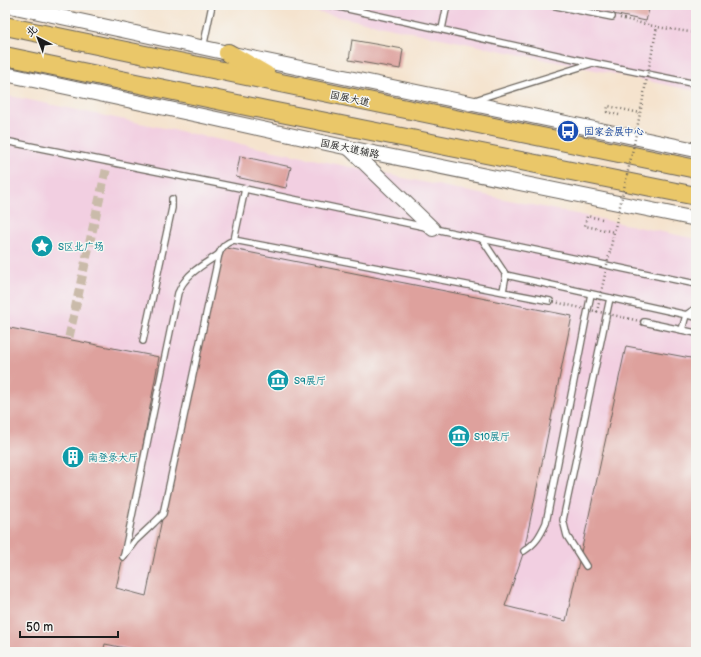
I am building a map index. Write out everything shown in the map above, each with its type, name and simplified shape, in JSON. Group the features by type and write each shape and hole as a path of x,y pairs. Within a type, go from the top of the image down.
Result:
{"main road":[{"name":"国展大道","path":"5,26 696,169"},
{"path":"228,53 280,84"},
{"path":"5,56 696,196"}],"street":[{"path":"6,5 203,48 696,150"},
{"name":"国展大道辅路","path":"5,74 349,148 696,219"},
{"path":"212,118 266,110"},
{"path":"349,148 433,229"}],"lane":[{"path":"203,48 212,5"},
{"path":"330,5 593,63 696,84"},
{"path":"442,29 447,5"},
{"path":"551,5 612,16"},
{"path":"467,103 593,63"},
{"path":"5,141 244,189 696,284"},
{"path":"234,240 244,189"},
{"path":"143,341 172,208 172,199"},
{"path":"482,239 506,275 503,292"},
{"path":"219,254 200,266 191,274 183,282 178,293 123,557 134,541 163,514 219,254 222,247 227,242 234,240 550,301"},
{"path":"506,275 696,317"},
{"path":"524,551 532,546 539,538 546,523 591,294"},
{"path":"586,566 567,536 564,520 610,298"},
{"path":"682,330 686,315 696,308"},
{"path":"644,322 696,333"}],"path":[{"path":"612,16 657,27 696,33"},
{"path":"598,312 657,27"},
{"path":"619,115 607,112 608,106 640,113"},
{"path":"602,219 587,216 584,226 614,232"},
{"path":"550,301 644,322"}],"shaded area":[{"path":"282,5 696,5 696,91"},
{"path":"5,95 696,239 696,652 5,652"}],"building":[{"path":"571,5 650,5 646,21"},
{"path":"352,40 403,49 400,69 349,60"},
{"path":"240,156 291,167 286,188 236,177"},
{"path":"222,247 572,316 524,551 505,606 566,621 626,346 696,359 696,652 134,652 135,650 105,644 103,652 5,652 5,327 159,357 123,557 116,588 146,596"}],"tunnel":[{"path":"69,337 108,162"}],"place":[{"name":"国家会展中心","path":"568,131"},
{"name":"S区北广场","path":"42,246"},
{"name":"S9展厅","path":"278,380"},
{"name":"S10展厅","path":"459,436"},
{"name":"南登录大厅","path":"73,457"}]}
